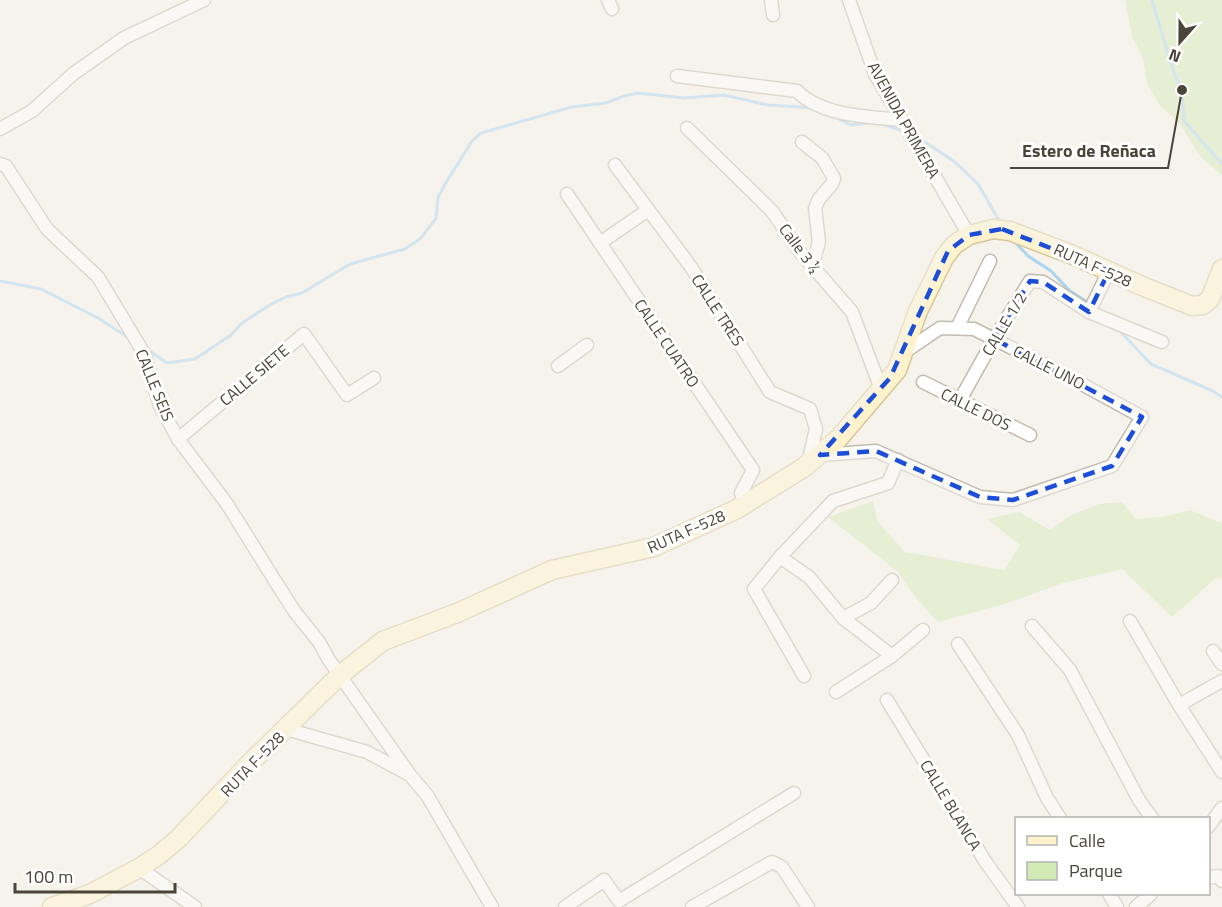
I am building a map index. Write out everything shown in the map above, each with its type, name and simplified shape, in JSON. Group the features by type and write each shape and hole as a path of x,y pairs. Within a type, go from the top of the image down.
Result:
{"main road":[{"name":"RUTA F-528","path":"52,907 90,894 139,868 179,838 247,766 340,675 383,641 456,613 552,570 654,547 743,499 839,438 897,370 918,311 944,258 954,245 969,235 985,230 1010,231 1195,306 1203,305 1210,300 1222,269"}],"street":[{"path":"0,129 32,111 73,74 124,38 204,0"},
{"path":"771,0 773,15"},
{"name":"AVENIDA PRIMERA","path":"849,0 875,74 969,235"},
{"path":"677,76 797,91 806,100 854,116 902,120"},
{"name":"Calle 3 ½","path":"687,128 772,211 800,252 852,312 882,389"},
{"path":"802,142 822,158 834,178 815,208 819,242 812,266"},
{"name":"CALLE SEIS","path":"0,164 6,166 47,229 98,278 146,355 160,406 178,439 227,504 283,594 319,642 410,775 427,795 492,907"},
{"name":"CALLE TRES","path":"615,165 691,267 770,392 810,409 816,429 814,454"},
{"name":"CALLE CUATRO","path":"567,194 753,470 743,499"},
{"path":"600,243 648,210"},
{"path":"957,328 990,261"},
{"path":"1089,312 1109,271"},
{"name":"CALLE 1/2","path":"960,400 1030,281 1042,282 1089,312 1162,342"},
{"name":"CALLE UNO","path":"898,460 980,497 1013,500 1112,466 1142,417 974,329 940,328 903,353"},
{"name":"CALLE SIETE","path":"178,439 304,334 347,395 374,378"},
{"path":"558,366 587,345 573,355"},
{"name":"CALLE DOS","path":"923,382 1030,435"},
{"path":"804,676 754,589 780,557 833,501 888,483 898,460 876,451 814,454"},
{"path":"780,557 809,577 843,618 892,656"},
{"path":"843,618 871,603 891,580"},
{"path":"1130,621 1179,705 1222,772"},
{"path":"1032,626 1070,670 1139,800 1151,817"},
{"path":"836,692 892,656 923,630"},
{"path":"958,644 1018,735 1047,798 1059,817"},
{"path":"1213,651 1222,664"},
{"path":"1179,705 1222,681"},
{"name":"CALLE BLANCA","path":"887,700 985,861 1018,907"},
{"path":"286,729 367,752 410,775"},
{"path":"565,907 604,880 619,901 794,793"},
{"path":"1210,826 1222,808"},
{"path":"692,907 772,862 782,867 808,907"},
{"path":"139,868 195,907"},
{"path":"1140,906 1151,895"}],"highlighted area":[{"path":"1002,229 1109,271 1089,312 1043,282 1030,281 994,339 1142,417 1112,466 1013,500 980,497 876,451 820,455 890,378 948,251 969,235"}],"green space":[{"path":"1125,0 1222,0 1222,175 1201,157 1179,123 1160,106 1147,83 1143,58 1132,36"},
{"path":"873,501 878,522 905,552 1004,570 1020,545 987,519 1019,512 1050,530 1070,516 1099,504 1122,502 1136,519 1162,517 1190,510 1222,523 1222,579 1216,578 1172,617 1122,569 1063,583 1008,603 938,622 917,599 897,571 828,517"}],"waterway":[{"path":"1152,0 1173,70 1182,90 1184,121 1222,164"},
{"path":"147,349 167,363 195,359 231,335 242,323 273,303 302,293 350,264 405,249 421,238 436,218 438,197 472,141 481,133 572,107 606,103 638,93 684,98 724,95 768,105 814,108"},
{"path":"831,115 851,125 870,123"},
{"path":"882,124 904,131"},
{"path":"916,136 955,162 978,184 1001,224"},
{"path":"1014,241 1028,256 1051,271 1070,291 1089,303"},
{"path":"0,281 41,289 98,318 129,338"},
{"path":"1116,327 1151,364 1222,397"}],"place":[{"name":"Estero de Reñaca","path":"1182,90"}]}
